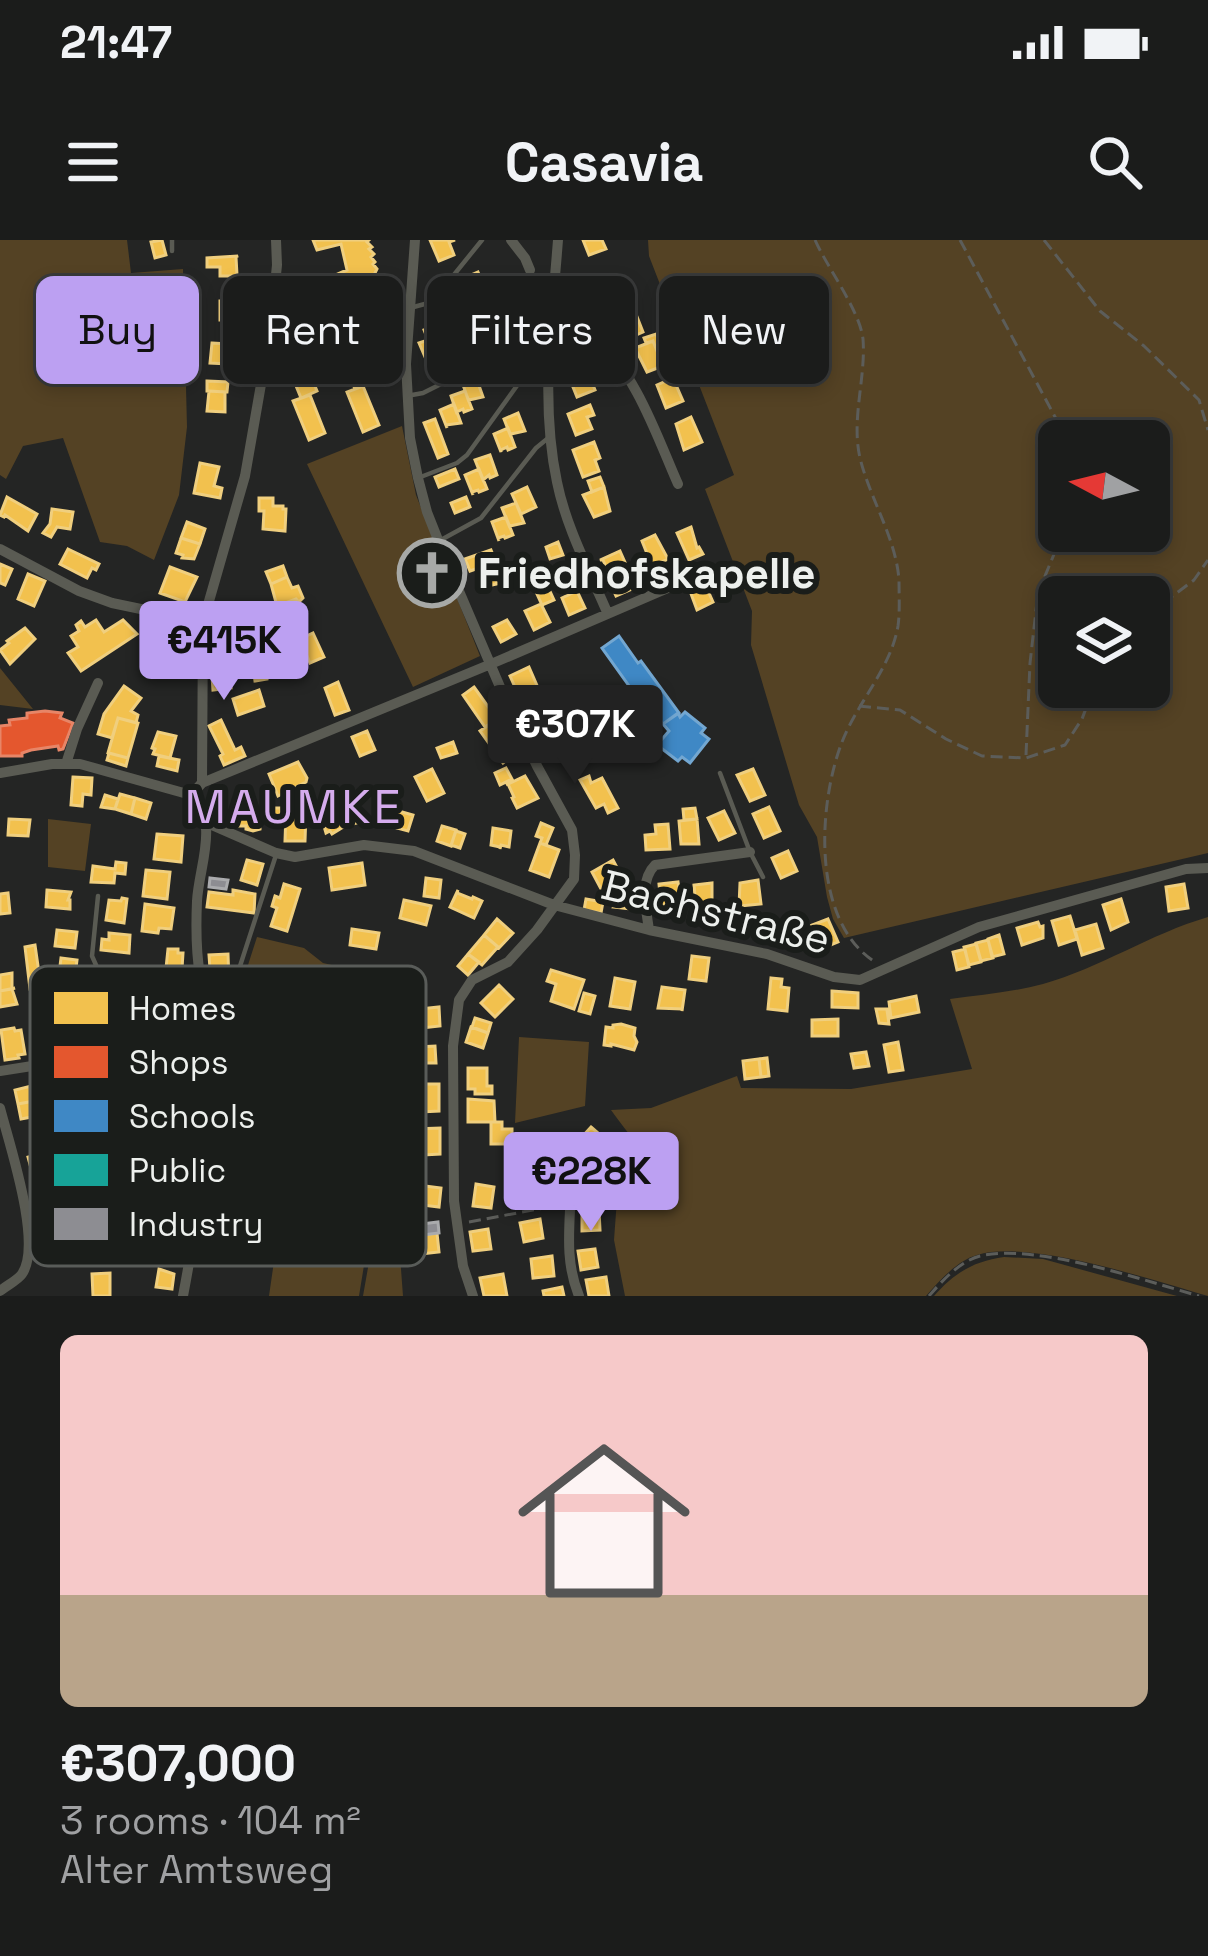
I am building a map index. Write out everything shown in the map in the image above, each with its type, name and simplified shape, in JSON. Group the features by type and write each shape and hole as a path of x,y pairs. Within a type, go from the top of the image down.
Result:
{"street":[{"path":"202,783 203,622 245,476 270,333 276,240"},
{"path":"415,240 406,396 418,478 491,664 536,766 572,830 575,855 574,879 537,930 508,962 472,980 459,1000 453,1046 456,1225 473,1296"},
{"path":"511,240 530,270"},
{"path":"555,276 558,240"},
{"path":"548,384 557,483 607,612"},
{"path":"631,384 678,484"},
{"path":"0,549 112,603 203,622"},
{"path":"191,795 202,783 491,664 686,576"},
{"path":"66,764 98,683"},
{"path":"0,773 80,764 191,795 207,823 197,900 199,966"},
{"name":"Bachstraße","path":"207,823 295,857 364,845 414,851 554,904 860,980 980,927 1186,869 1208,868"},
{"path":"649,930 645,896 649,871 656,865 750,852"},
{"path":"0,1071 30,1066"},
{"path":"0,1108 30,1241 22,1274 0,1291"},
{"path":"572,1180 566,1244 579,1296"},
{"path":"183,1296 188,1266"}],"lane":[{"path":"172,240 172,251"},
{"path":"408,308 432,302 482,240"},
{"path":"406,396 451,379 527,281 530,270"},
{"path":"418,478 467,455 518,384"},
{"path":"440,541 481,518 550,436"},
{"path":"720,773 763,877"},
{"path":"240,966 276,853"},
{"path":"95,966 98,896"}],"path":[{"path":"960,240 1057,420"},
{"path":"1044,240 1100,311 1199,400 1208,430"},
{"path":"816,242 860,323 860,455 898,578 898,626 893,644 844,736 831,772 826,861 840,925 850,942 885,970"},
{"path":"1026,758 1038,593 1055,552"},
{"path":"1170,598 1194,580 1208,560"},
{"path":"859,706 900,710 982,756 1026,758 1064,745 1086,708"},
{"path":"456,1225 571,1204"},
{"path":"929,1296 976,1257 1004,1254 1041,1255 1199,1296"}],"shaded area":[{"path":"0,240 127,240 131,273 183,269 183,276 36,276 36,384 186,384 187,427 179,495 154,560 127,546 100,542 63,438 23,446 6,479 0,475"},
{"path":"648,240 1208,240 1208,853 844,938 827,897 817,837 799,805 751,645 752,611 705,489 734,475 699,384 829,384 829,276 659,276 659,282"},
{"path":"402,426 416,495 480,656 413,687 307,464"},
{"path":"0,668 33,709 0,705"},
{"path":"48,819 91,824 85,871 48,867"},
{"path":"1208,917 1208,1296 1059,1257 1000,1252 963,1261 926,1296 625,1296 614,1240 617,1199 651,1205 653,1191 649,1166 611,1110 651,1108 737,1076 741,1088 851,1089 972,1069 950,999 1043,984"},
{"path":"257,937 304,948 323,963 336,966 251,966"},
{"path":"519,1037 589,1042 585,1106 515,1123"},
{"path":"1004,1257 1043,1259 1177,1296 934,1296 965,1269"},
{"path":"273,1266 364,1266 359,1296 269,1296"},
{"path":"368,1266 401,1266 403,1296 363,1296"}],"building: Homes":[{"path":"162,240 166,255 155,258 151,242"},
{"path":"313,240 369,240 377,269 374,276 333,276 347,270 341,244 317,250"},
{"path":"430,240 455,240 449,242 454,255 439,261"},
{"path":"583,240 602,240 606,249 589,255"},
{"path":"238,256 239,276 220,276 220,267 207,267 207,258"},
{"path":"635,312 643,332 635,336"},
{"path":"656,334 659,356 653,341 646,343 644,338"},
{"path":"653,341 659,368 647,372 635,348"},
{"path":"212,343 223,344 223,364 210,363"},
{"path":"207,381 228,384 227,392 207,391"},
{"path":"295,384 314,384 317,391 301,398"},
{"path":"463,384 478,384 483,397 469,402"},
{"path":"572,384 593,384 595,390 577,397"},
{"path":"676,384 683,401 666,408 657,385"},
{"path":"363,386 379,425 363,432 347,392"},
{"path":"209,391 225,392 225,412 207,411"},
{"path":"465,391 472,409 457,414 451,396"},
{"path":"310,395 325,433 309,440 293,401"},
{"path":"454,404 461,423 447,428 440,410"},
{"path":"590,405 594,415 587,417 592,429 576,435 568,414"},
{"path":"518,413 525,431 511,437 504,419"},
{"path":"691,417 702,442 684,450 676,424"},
{"path":"435,419 448,454 438,458 424,423"},
{"path":"508,428 515,447 501,452 494,434"},
{"path":"594,442 599,471 583,477 573,450"},
{"path":"490,455 497,475 483,480 475,460"},
{"path":"200,463 219,467 214,486 222,488 220,498 194,493"},
{"path":"455,469 459,479 439,487 435,477"},
{"path":"479,469 487,489 473,495 465,475"},
{"path":"600,477 604,487 592,492 588,481"},
{"path":"527,487 536,507 521,514 512,494"},
{"path":"604,487 610,511 594,517 583,495"},
{"path":"7,497 37,514 28,531 0,515"},
{"path":"466,497 470,507 455,513 451,503"},
{"path":"259,498 273,498 273,506 286,509 285,531 263,529"},
{"path":"516,503 524,523 510,528 502,508"},
{"path":"52,509 73,512 70,529 57,527 51,537 43,533"},
{"path":"506,517 513,535 499,541 492,522"},
{"path":"187,522 205,529 200,544 181,538"},
{"path":"691,527 703,554 689,560 677,533"},
{"path":"655,535 668,559 652,566 642,541"},
{"path":"181,538 200,544 194,559 176,553"},
{"path":"558,542 563,555 550,559 546,547"},
{"path":"68,549 99,564 96,570 92,568 87,578 60,564"},
{"path":"491,550 496,562 470,571 465,559"},
{"path":"620,551 632,589 616,596 600,560"},
{"path":"0,564 12,569 5,585 0,583"},
{"path":"283,566 287,577 271,584 266,572"},
{"path":"170,567 197,577 185,602 160,593"},
{"path":"491,569 497,584 483,587 478,575"},
{"path":"28,574 45,581 34,606 18,599"},
{"path":"287,577 303,598 277,606 271,584"},
{"path":"705,584 713,602 697,610 690,591"},
{"path":"549,589 554,600 542,605 537,594"},
{"path":"577,591 585,608 569,615 562,598"},
{"path":"541,604 550,622 534,630 525,611"},
{"path":"96,620 104,632 123,620 137,634 81,671 68,653 78,647 71,636 79,631 76,625 81,621 85,627"},
{"path":"507,620 516,634 501,642 493,627"},
{"path":"260,627 262,641 250,643 248,629"},
{"path":"25,628 35,639 10,664 0,650"},
{"path":"313,633 324,657 310,663 300,639"},
{"path":"183,645 187,665 170,668 167,648"},
{"path":"240,645 242,666 228,668 231,688 213,690 210,648"},
{"path":"266,666 267,679 255,681 253,667"},
{"path":"529,667 542,697 523,705 510,676"},
{"path":"338,682 349,710 335,715 325,688"},
{"path":"124,686 141,698 131,711 138,715 136,723 118,718 112,738 98,734 104,714"},
{"path":"474,687 497,719 485,727 463,695"},
{"path":"259,690 264,706 238,715 233,699"},
{"path":"118,718 138,723 128,758 108,753"},
{"path":"221,720 235,750 241,747 245,756 224,765 209,726"},
{"path":"561,721 573,748 554,754 543,730"},
{"path":"492,723 514,754 503,763 480,731"},
{"path":"367,731 375,750 360,756 352,737"},
{"path":"158,732 176,736 170,758 153,754"},
{"path":"453,742 457,753 441,758 437,748"},
{"path":"109,753 128,758 126,766 107,760"},
{"path":"159,756 179,760 177,771 157,766"},
{"path":"298,762 306,782 278,796 269,774"},
{"path":"506,768 512,779 500,785 495,773"},
{"path":"432,769 444,793 427,801 415,777"},
{"path":"753,769 765,795 750,801 737,775"},
{"path":"525,776 538,798 517,808 508,784"},
{"path":"589,776 591,783 602,778 618,808 608,813 604,804 596,808 580,780"},
{"path":"73,777 92,778 91,795 83,794 82,806 71,805"},
{"path":"120,794 135,798 131,814 115,809"},
{"path":"105,795 118,799 115,809 101,807"},
{"path":"135,798 151,803 146,819 131,814"},
{"path":"353,802 361,818 357,823 326,833 321,816"},
{"path":"769,807 780,831 764,838 753,814"},
{"path":"266,808 281,808 281,820 266,820"},
{"path":"695,808 697,819 684,820 683,809"},
{"path":"395,810 413,815 408,831 393,827"},
{"path":"724,811 735,833 719,840 708,818"},
{"path":"260,812 260,829 238,826 238,813"},
{"path":"286,813 306,813 305,841 285,841"},
{"path":"9,819 30,820 28,836 8,835"},
{"path":"697,819 699,844 681,844 679,821"},
{"path":"541,823 553,828 546,845 536,836"},
{"path":"668,824 670,849 646,850 645,835 656,834 655,825"},
{"path":"442,826 456,830 451,846 437,841"},
{"path":"493,828 511,831 509,847 491,845"},
{"path":"456,831 465,834 460,848 451,845"},
{"path":"157,834 183,836 181,862 154,859"},
{"path":"540,843 559,850 549,877 530,870"},
{"path":"788,851 797,871 781,878 772,858"},
{"path":"247,860 263,864 257,885 241,880"},
{"path":"613,860 622,877 601,889 592,872"},
{"path":"116,862 126,863 125,874 115,873 114,883 91,882 93,866 115,869"},
{"path":"362,863 365,885 332,890 329,868"},
{"path":"146,870 170,872 167,899 143,896"},
{"path":"426,878 441,880 439,898 424,896"},
{"path":"758,880 761,904 739,906 740,883"},
{"path":"678,882 681,903 661,905 659,884"},
{"path":"712,883 715,905 696,907 694,885"},
{"path":"284,884 300,889 287,931 271,926 275,896 280,898"},
{"path":"1184,884 1188,908 1169,911 1166,887"},
{"path":"47,890 71,892 70,909 46,907"},
{"path":"233,890 255,894 254,913 207,907 209,892 233,895"},
{"path":"458,890 482,901 474,918 450,907"},
{"path":"8,893 10,913 0,914 0,894"},
{"path":"622,897 638,898 640,910 614,907"},
{"path":"127,899 124,923 106,920 109,900"},
{"path":"586,899 603,902 601,913 584,910"},
{"path":"1121,899 1128,922 1111,930 1103,905"},
{"path":"404,900 431,906 426,925 400,918"},
{"path":"145,904 174,908 171,929 142,931"},
{"path":"1070,916 1077,939 1059,945 1052,921"},
{"path":"497,919 513,933 499,948 484,935"},
{"path":"828,919 838,942 823,948 812,925"},
{"path":"1038,922 1043,938 1022,945 1017,928"},
{"path":"1096,924 1103,948 1082,955 1075,930"},
{"path":"352,929 379,933 376,949 350,945"},
{"path":"57,930 77,932 75,948 55,946"},
{"path":"109,933 130,935 129,953 101,950 102,939 109,940"},
{"path":"484,935 498,947 482,965 468,954"},
{"path":"999,935 1004,954 992,957 988,939"},
{"path":"988,940 993,958 981,961 976,943"},
{"path":"976,944 981,962 969,965 964,947"},
{"path":"35,945 38,966 30,966 30,989 25,947"},
{"path":"168,949 183,953 182,966 166,966"},
{"path":"965,949 969,967 957,970 953,952"},
{"path":"228,954 228,966 210,966 209,955"},
{"path":"468,954 479,962 468,975 458,966"},
{"path":"692,956 709,958 706,981 689,979"},
{"path":"61,958 77,960 76,966 60,966"},
{"path":"551,970 584,980 574,1009 551,1001 556,984 547,981"},
{"path":"12,973 12,989 0,991 0,975"},
{"path":"615,978 635,982 630,1009 610,1006"},
{"path":"771,978 782,979 781,987 789,988 787,1011 768,1009"},
{"path":"499,985 513,999 495,1017 481,1003"},
{"path":"662,987 685,990 682,1011 658,1008"},
{"path":"15,988 17,1004 0,1007 0,991"},
{"path":"832,991 858,993 858,1008 832,1007"},
{"path":"584,993 595,996 590,1014 579,1011"},
{"path":"916,996 919,1012 891,1018 889,1002"},
{"path":"439,1007 440,1026 426,1028 426,1008"},
{"path":"876,1009 890,1009 889,1024 879,1023"},
{"path":"475,1018 491,1023 488,1033 472,1027"},
{"path":"838,1019 838,1036 812,1036 812,1020"},
{"path":"471,1027 488,1033 483,1048 466,1042"},
{"path":"606,1027 635,1028 634,1050 604,1045"},
{"path":"1,1030 21,1030 25,1054 5,1060"},
{"path":"898,1042 903,1070 889,1072 884,1045"},
{"path":"426,1046 435,1046 436,1063 426,1063"},
{"path":"866,1052 869,1066 854,1068 851,1054"},
{"path":"767,1058 769,1076 761,1077 759,1059"},
{"path":"759,1059 761,1077 745,1079 743,1061"},
{"path":"468,1068 487,1068 492,1094 468,1089"},
{"path":"426,1084 439,1084 439,1111 426,1112"},
{"path":"30,1086 30,1102 18,1104 15,1090"},
{"path":"468,1099 494,1101 495,1122 468,1122"},
{"path":"30,1102 30,1117 21,1119 18,1104"},
{"path":"491,1122 512,1129 512,1144 491,1144"},
{"path":"591,1127 606,1140 596,1152 580,1139"},
{"path":"440,1128 440,1154 426,1155 426,1129"},
{"path":"560,1136 562,1156 548,1157 546,1138"},
{"path":"616,1163 617,1183 599,1185 598,1164"},
{"path":"518,1173 535,1174 534,1203 517,1203"},
{"path":"476,1184 494,1187 491,1208 473,1206"},
{"path":"606,1184 607,1197 590,1198 589,1185"},
{"path":"426,1186 441,1188 439,1207 426,1205"},
{"path":"582,1209 599,1209 600,1230 582,1231"},
{"path":"540,1219 543,1238 524,1242 520,1223"},
{"path":"488,1229 491,1249 473,1251 470,1232"},
{"path":"437,1233 439,1252 426,1253 426,1235"},
{"path":"595,1249 598,1267 581,1270 578,1251"},
{"path":"552,1256 554,1276 533,1278 531,1259"},
{"path":"159,1269 174,1274 172,1289 156,1287"},
{"path":"110,1273 110,1296 93,1296 92,1274"},
{"path":"503,1274 507,1296 484,1296 480,1278"},
{"path":"606,1277 609,1296 589,1296 586,1280"},
{"path":"562,1287 564,1296 544,1296 543,1291"}],"building: Shops":[{"path":"27,713 62,713 60,718 73,723 63,749 0,756 0,726 27,718"}],"building: Schools":[{"path":"619,636 679,713 663,724 602,648"},
{"path":"685,712 705,728 701,733 709,739 690,763 682,757 678,761 657,745 669,731 663,724"}],"building: Public":[{"name":"Friedhofskapelle","path":"438,566 441,574 427,581 423,572"}],"building: Industry":[{"path":"210,878 228,880 226,889 209,887"},
{"path":"438,1222 439,1233 426,1235 426,1223"}],"place":[{"name":"Friedhofskapelle","path":"432,573"}],"district":[{"name":"MAUMKE","path":"294,806"}]}
